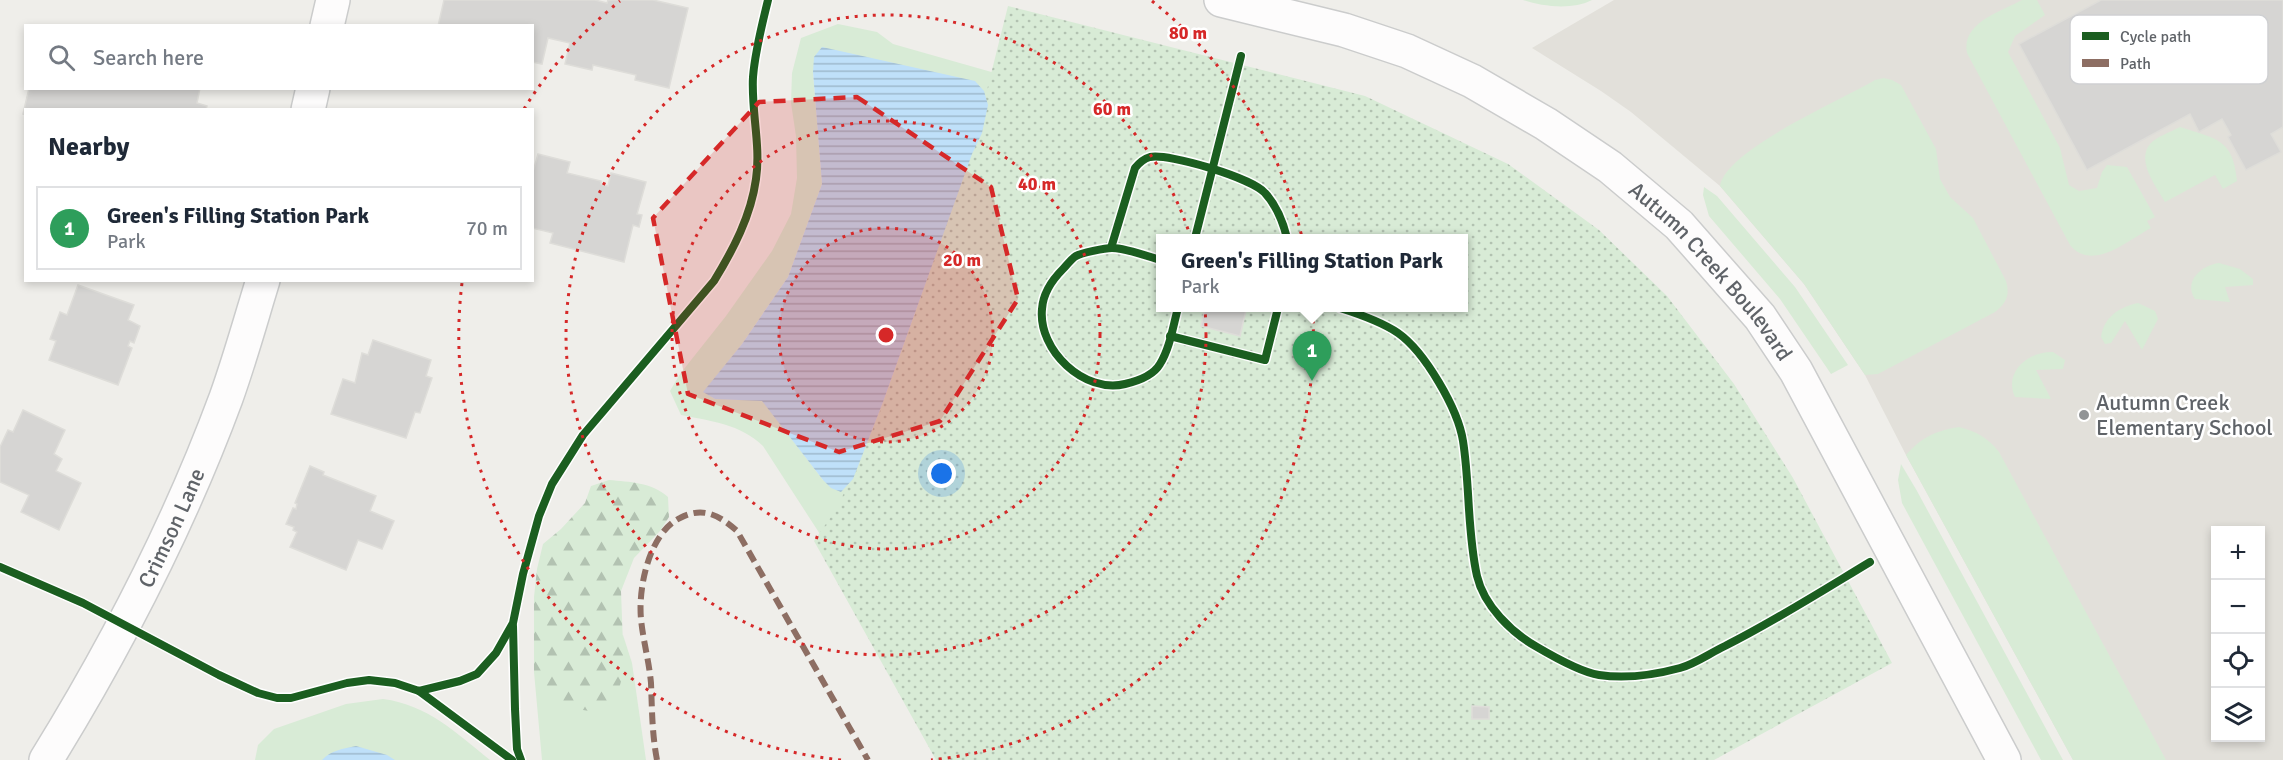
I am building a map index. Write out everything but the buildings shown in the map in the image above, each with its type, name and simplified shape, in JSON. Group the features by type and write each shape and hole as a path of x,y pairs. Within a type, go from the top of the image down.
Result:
{"street":[{"path":"327,24 333,0"},
{"name":"Autumn Creek Boulevard","path":"1221,0 1344,30 1407,51 1472,81 1546,124 1610,167 1679,225 1760,317 1796,371 2004,760"},
{"path":"308,108 313,90"},
{"name":"Crimson Lane","path":"46,760 85,696 172,528 226,398 262,282"}],"highlighted area":[{"path":"857,97 991,187 1018,299 940,421 839,452 688,394 653,218 759,102"}],"shaded area":[{"name":"Autumn Creek Elementary School","path":"1614,0 2283,0 2283,760 2073,760 1906,455 1865,375 1804,284 1720,186 1631,112 1532,48"}],"green space":[{"path":"1523,0 1592,0 1576,5 1558,6"},
{"path":"2022,0 2037,0 2045,15 2015,36 2008,52 2060,148 2069,185 2079,191 2097,188 2107,165 2127,167 2155,217 2147,221 2151,228 2110,252 2089,256 2079,253 2070,245 1967,53 1970,34 1976,26 1993,14"},
{"path":"1008,6 1365,96 1508,164 1599,230 1667,296 1734,384 1793,478 1892,663 1714,760 936,760 814,541 837,508 869,439 893,378 973,146"},
{"path":"838,24 877,32 893,44 1002,75 1014,101 827,545 763,446 735,428 681,415 670,391 680,374 726,316 772,251 791,214 797,178 796,136 791,103 792,73 801,38","holes":["813,72 972,154 853,479 823,480 762,400 715,399 704,392 742,344 788,277 822,184"]},
{"path":"1884,78 1901,85 1936,149 1940,179 1950,197 1973,218 2006,281 2008,290 2005,301 1995,312 1878,374 1865,375 1804,284 1720,186 1727,172 1763,141 1875,80"},
{"path":"2180,127 2213,138 2227,148 2235,167 2237,181 2223,189 2215,175 2165,202 2146,166 2146,151 2156,139"},
{"path":"1704,187 1717,196 1795,287 1848,365 1831,374 1780,299 1709,216 1703,195"},
{"path":"2219,263 2240,269 2253,279 2253,285 2225,287 2230,302 2195,299 2191,286 2196,275 2206,267"},
{"path":"2138,303 2155,311 2158,319 2142,350 2125,321 2111,343 2105,344 2101,337 2109,319 2119,310"},
{"path":"2053,352 2065,360 2063,369 2036,370 2051,399 2015,397 2012,379 2020,365 2035,355"},
{"path":"1959,427 1981,436 1999,452 2166,760 2073,760 1906,455 1930,436"},
{"path":"1901,464 2063,760 2041,760 1902,503 1898,480"},
{"path":"609,480 655,488 668,497 669,517 660,531 634,558 621,591 624,671 618,692 595,712 565,707 543,689 534,672 534,597 543,544 561,529 585,503 591,486"},
{"path":"623,635 632,663 646,760 542,760 534,672"},
{"path":"383,699 414,707 440,721 490,760 255,760 258,745 274,729 346,704"}],"water":[{"path":"822,47 975,81 984,91 988,105 982,133 972,154 883,402 853,479 841,492 831,488 823,480 762,401 715,399 703,392 742,344 788,277 822,184 813,72 814,57"},
{"path":"356,746 387,755 395,760 322,760 333,752"}],"marked path":[{"path":"657,760 651,683 641,619 641,592 653,548 660,536 669,525 688,514 696,513 717,517 737,531 868,760"}],"cycle path":[{"path":"0,567 83,603 219,675 258,693 277,698 291,698 347,683 369,680 395,683 419,691 460,681 477,674 496,653 513,623 523,574 539,516 552,484 583,435 714,281 740,232 754,193 756,179 753,77 768,0"},
{"path":"1196,234 1241,56"},
{"path":"1111,248 1135,168 1141,161 1150,157 1174,159 1210,168 1257,187 1265,193 1276,209 1286,234"},
{"path":"1156,259 1117,248 1088,252 1074,257 1055,278 1044,298 1043,324 1048,339 1067,366 1080,375 1094,382 1109,385 1125,384 1149,375 1160,364 1169,344 1177,312"},
{"path":"1170,336 1265,360 1277,312"},
{"path":"1351,312 1378,322 1398,333 1419,353 1439,382 1455,413 1463,441 1474,559 1481,587 1500,618 1528,641 1567,664 1599,675 1619,677 1650,674 1686,666 1798,606 1870,562"},
{"path":"513,626 517,749 521,760"},
{"path":"419,691 512,760"}],"place":[{"name":"Green's Filling Station Park","path":"1312,381"},
{"name":"Autumn Creek Elementary School","path":"2084,415"}]}
